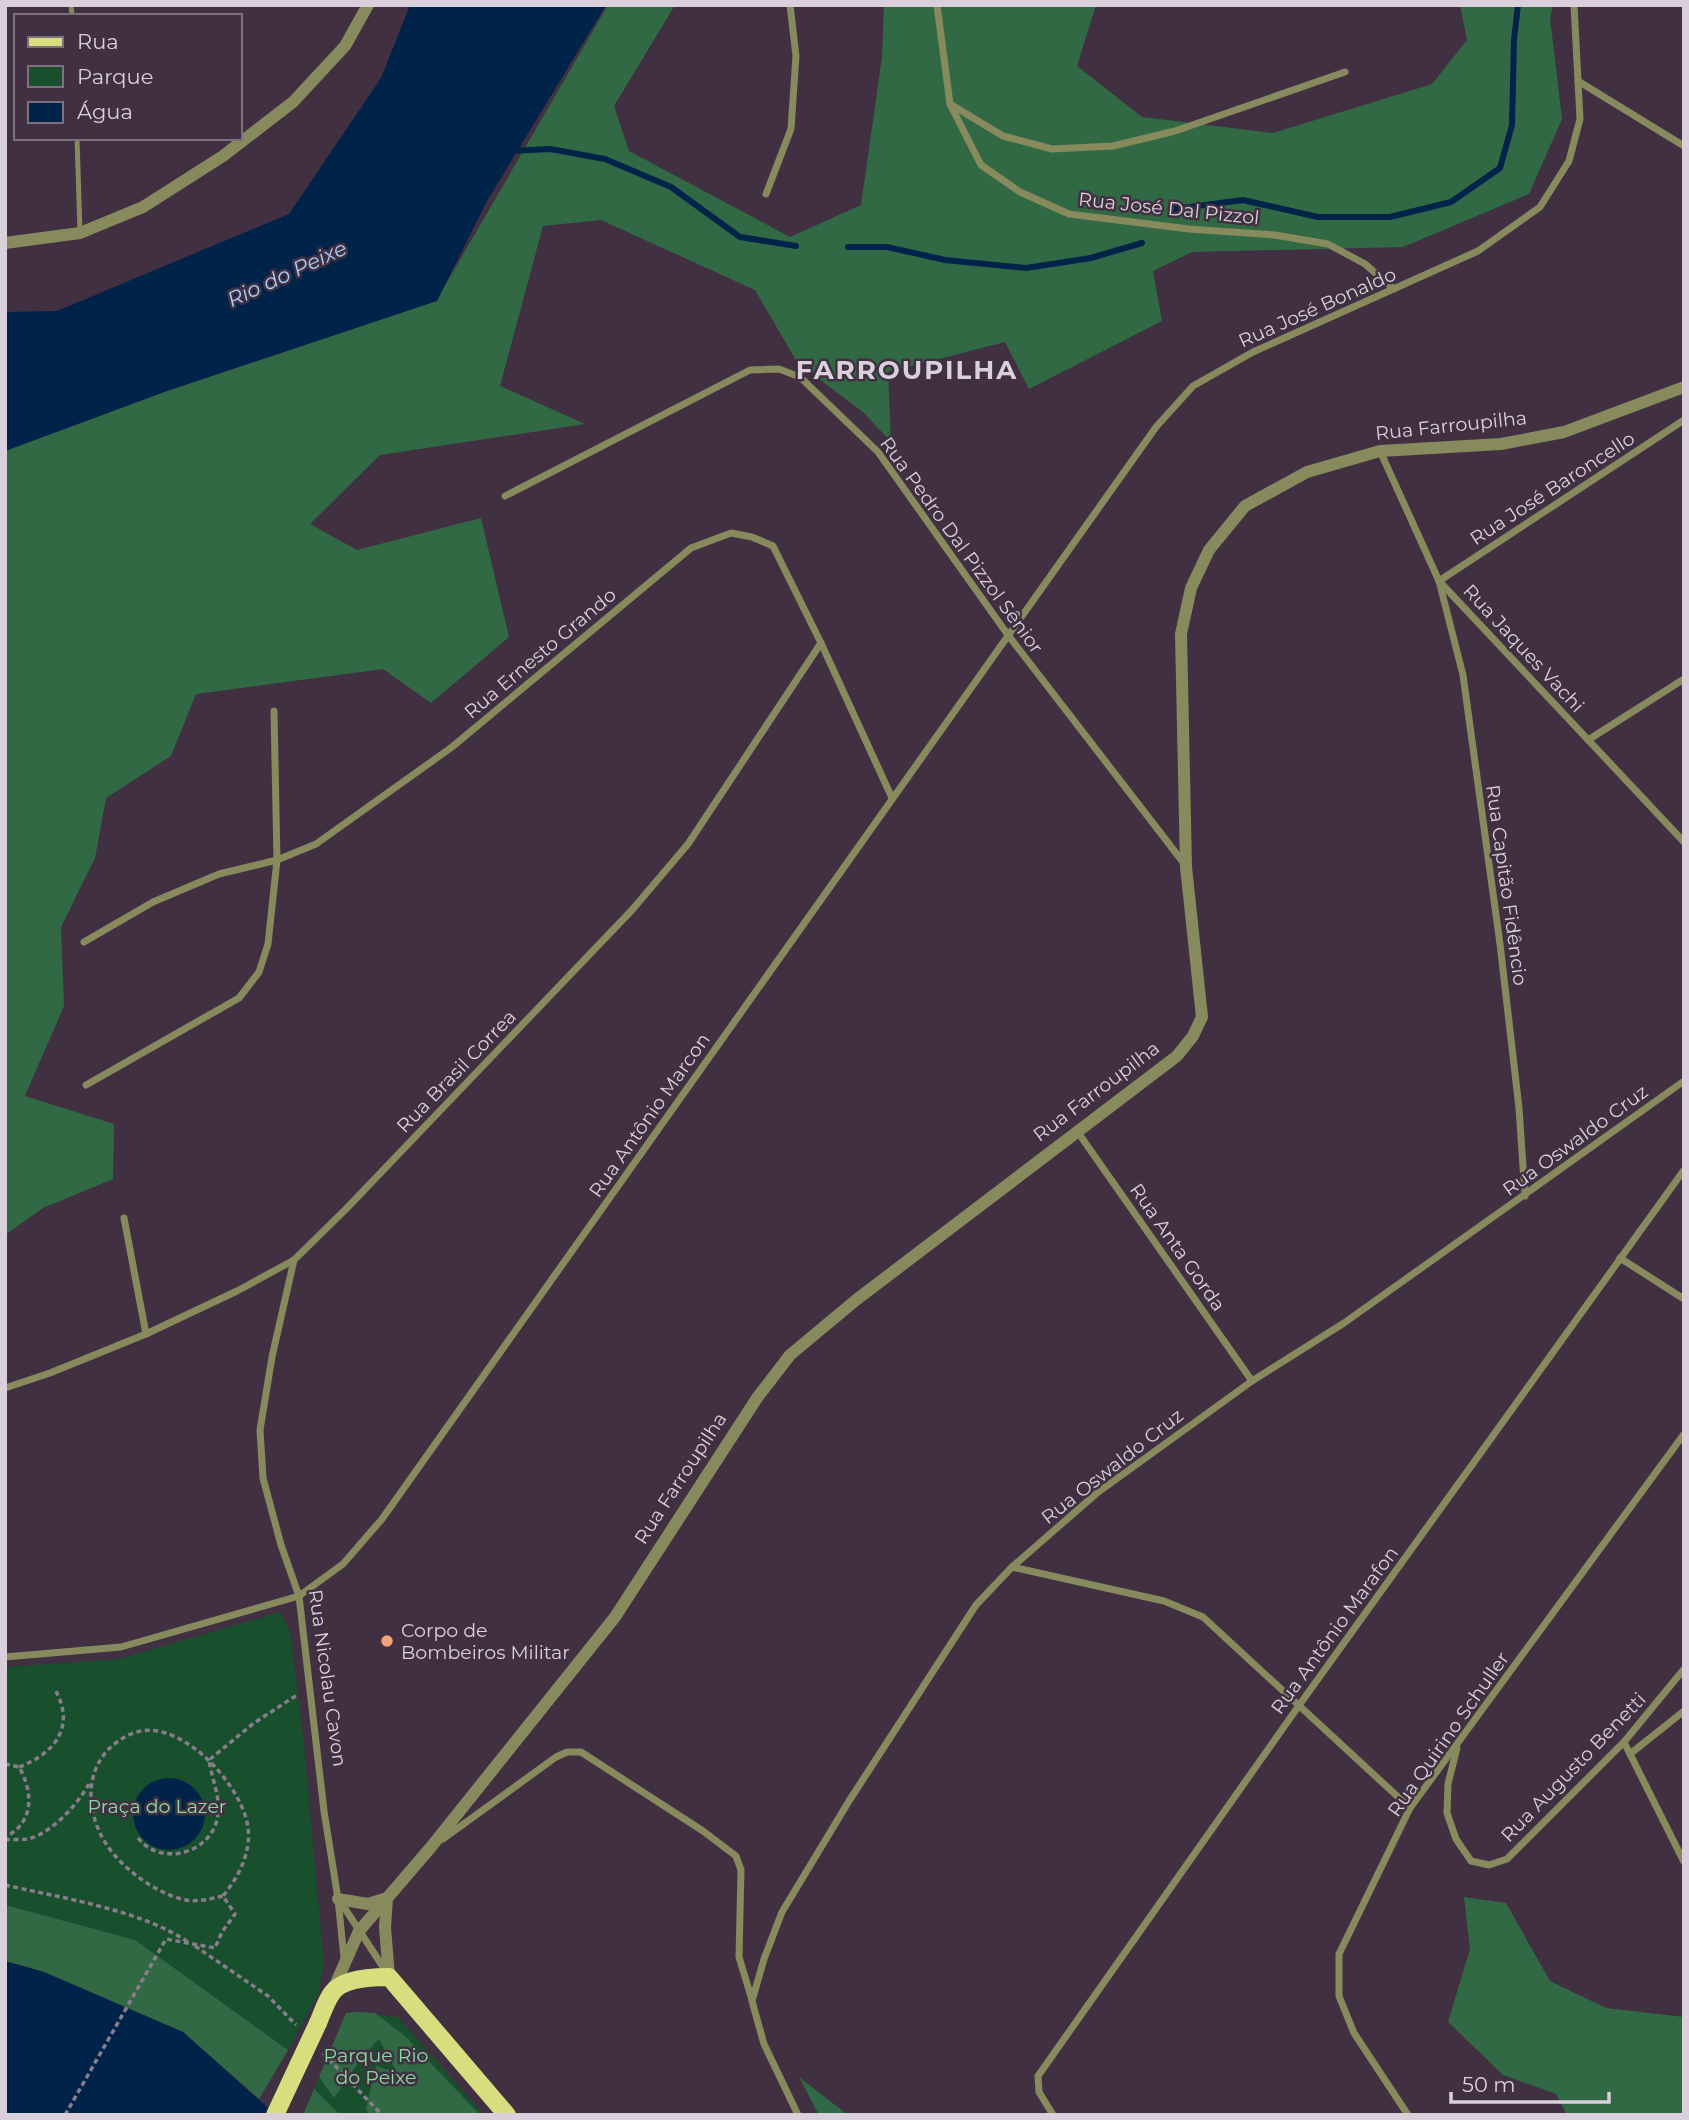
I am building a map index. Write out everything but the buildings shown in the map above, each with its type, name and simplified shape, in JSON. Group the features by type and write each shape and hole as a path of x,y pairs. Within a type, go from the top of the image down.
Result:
{"main road":[{"path":"333,1991 355,1980 371,1976 389,1977"},
{"name":"Rua Nicolau Cavon","path":"389,1977 507,2115"},
{"name":"Rua Farroupilha","path":"275,2115 311,2028 333,1991"}],"street":[{"path":"5,243 80,233 143,207 223,156 293,102 345,46 368,5"},
{"path":"766,194 791,129 796,55 790,5"},
{"name":"Rua José Dal Pizzol","path":"937,5 950,104 981,165 1020,192 1069,214 1189,229 1275,235 1328,244 1365,264 1394,289"},
{"name":"Rua José Bonaldo","path":"1008,635 1156,427 1193,386 1253,352 1478,251 1540,207 1569,161 1580,119 1574,5"},
{"path":"950,104 1003,136 1040,146 1052,149 1113,146 1175,131 1345,72"},
{"path":"1578,81 1684,146"},
{"name":"Rua Pedro Dal Pizzol Sênior","path":"505,496 750,370 779,369 800,377 878,453 1008,635 1186,867"},
{"name":"Rua Farroupilha","path":"333,1991 344,1960 359,1931 431,1847 615,1617 757,1398 790,1355 856,1300 1177,1056 1193,1036 1202,1017 1186,867 1181,634 1191,589 1209,550 1245,506 1307,472 1380,451 1501,444 1564,432 1684,387"},
{"name":"Rua José Baroncello","path":"1438,581 1684,420"},
{"name":"Rua Jaques Vachi","path":"1380,451 1438,581 1684,842"},
{"name":"Rua Ernesto Grando","path":"84,942 153,902 219,874 277,860 316,844 452,747 691,548 731,533 752,537 773,546 892,798"},
{"name":"Rua Capitão Fidêncio","path":"1438,581 1463,675 1500,944 1519,1108 1525,1196"},
{"name":"Rua Antônio Marcon","path":"299,1596 343,1564 382,1519 1008,635"},
{"name":"Rua Brasil Correa","path":"5,1388 146,1334 236,1292 294,1260 656,882 688,844 821,643"},
{"path":"1588,740 1684,679"},
{"path":"86,1085 239,998 259,972 268,944 277,860 274,711"},
{"name":"Rua Oswaldo Cruz","path":"752,2001 764,1959 789,1901 849,1801 976,1605 1012,1566 1097,1493 1252,1381 1344,1323 1684,1081"},
{"name":"Rua Anta Gorda","path":"1077,1131 1252,1381"},
{"name":"Rua Antônio Marafon","path":"1052,2115 1039,2092 1038,2076 1300,1704 1684,1170"},
{"path":"124,1218 146,1334"},
{"path":"1620,1258 1684,1300"},
{"name":"Rua Nicolau Cavon","path":"294,1260 272,1357 260,1430 262,1478 299,1596 344,1960"},
{"name":"Rua Quirino Schuller","path":"1408,2115 1354,2033 1339,1996 1339,1954 1410,1808 1684,1434"},
{"path":"1012,1566 1164,1601 1203,1617 1410,1808"},
{"path":"5,1657 121,1647 299,1596"},
{"name":"Rua Augusto Benetti","path":"1458,1744 1448,1783 1447,1813 1455,1839 1471,1861 1489,1865 1507,1858 1624,1742 1684,1669"},
{"path":"1630,1754 1684,1712"},
{"path":"1624,1742 1684,1862"},
{"path":"431,1847 556,1757 567,1752 581,1752 703,1831 736,1856 741,1870 739,1957 764,2044 798,2115"},
{"path":"338,1899 369,1904 387,1898 385,1927 389,1977"},
{"name":"Rua Nicolau Cavon","path":"338,1899 389,1977"}],"lane":[{"path":"77,140 80,233"}],"path":[{"path":"209,1760 254,1723 288,1703 310,1685"},
{"path":"5,1764 19,1766 32,1762 49,1750 57,1738 64,1720 62,1702 54,1688"},
{"path":"5,1838 29,1839 50,1826 79,1801 90,1783 96,1762 132,1733 152,1730 192,1746 220,1770 237,1796 247,1823 247,1852 237,1879 223,1896 201,1901 181,1899 156,1888 130,1871 113,1853 100,1832 90,1783"},
{"path":"138,1838 151,1849 174,1855 205,1841 216,1822 218,1806 209,1760"},
{"path":"5,1838 20,1825 28,1810 30,1793 19,1766"},
{"path":"5,1885 118,1912 171,1930 311,2028"},
{"path":"65,2115 166,1939 215,1948 235,1914 223,1896"},
{"path":"322,2052 382,2115"}],"green space":[{"path":"608,5 675,5 614,106 629,151 790,237 861,205 882,57 884,5 1096,5 1077,66 1142,117 1273,133 1432,84 1467,40 1460,5 1553,5 1550,18 1562,119 1529,194 1403,247 1192,252 1153,271 1162,321 1029,389 1005,342 888,372 891,442 864,413 797,362 755,290 601,220 543,226 500,386 585,424 380,455 310,524 357,550 481,518 509,637 431,703 383,669 196,694 171,756 106,798 95,858 61,927 64,1006 25,1096 114,1124 113,1179 43,1208 5,1235 5,451 167,391 436,301"},
{"name":"Praça do Lazer","path":"280,1612 290,1631 304,1744 324,1965 318,1995 288,2050 220,2001 162,1964 5,1929 5,1667 119,1659"},
{"path":"1464,1897 1506,1903 1550,1981 1606,2008 1684,2017 1684,2115 1567,2115 1556,2094 1503,2075 1448,2022 1470,1949"},
{"path":"5,1905 135,1940 288,2050 259,2099 183,2032 44,1972 5,1961"},
{"name":"Parque Rio do Peixe","path":"346,2013 398,2017 484,2115 303,2115"},
{"name":"Parque Rio do Peixe","path":"346,2013 375,2013 405,2036 480,2115 370,2115 366,2109 376,2066 397,2073 379,2039 366,2052 334,2098 319,2077"},
{"path":"799,2077 848,2115 819,2115"},
{"path":"314,2089 340,2115 303,2115"}],"water":[{"name":"Rio do Peixe","path":"410,5 606,5 487,201 437,301 167,391 5,451 5,312 57,311 289,214 381,78"},
{"path":"162,1778 176,1778 195,1788 205,1807 205,1821 195,1840 176,1850 162,1850 143,1840 133,1821 133,1807 143,1788"},
{"path":"5,1961 44,1972 183,2032 276,2115 5,2115"}],"waterway":[{"path":"1174,209 1243,200 1318,217 1390,217 1451,202 1500,168 1512,125 1514,40 1518,5"},
{"path":"510,151 550,149 605,159 671,187 740,237 796,246"},
{"path":"848,247 887,247 945,260 1026,268 1091,258 1142,243"}],"place":[{"name":"Corpo de Bombeiros Militar","path":"387,1641"}],"district":[{"name":"FARROUPILHA","path":"907,370"}]}
